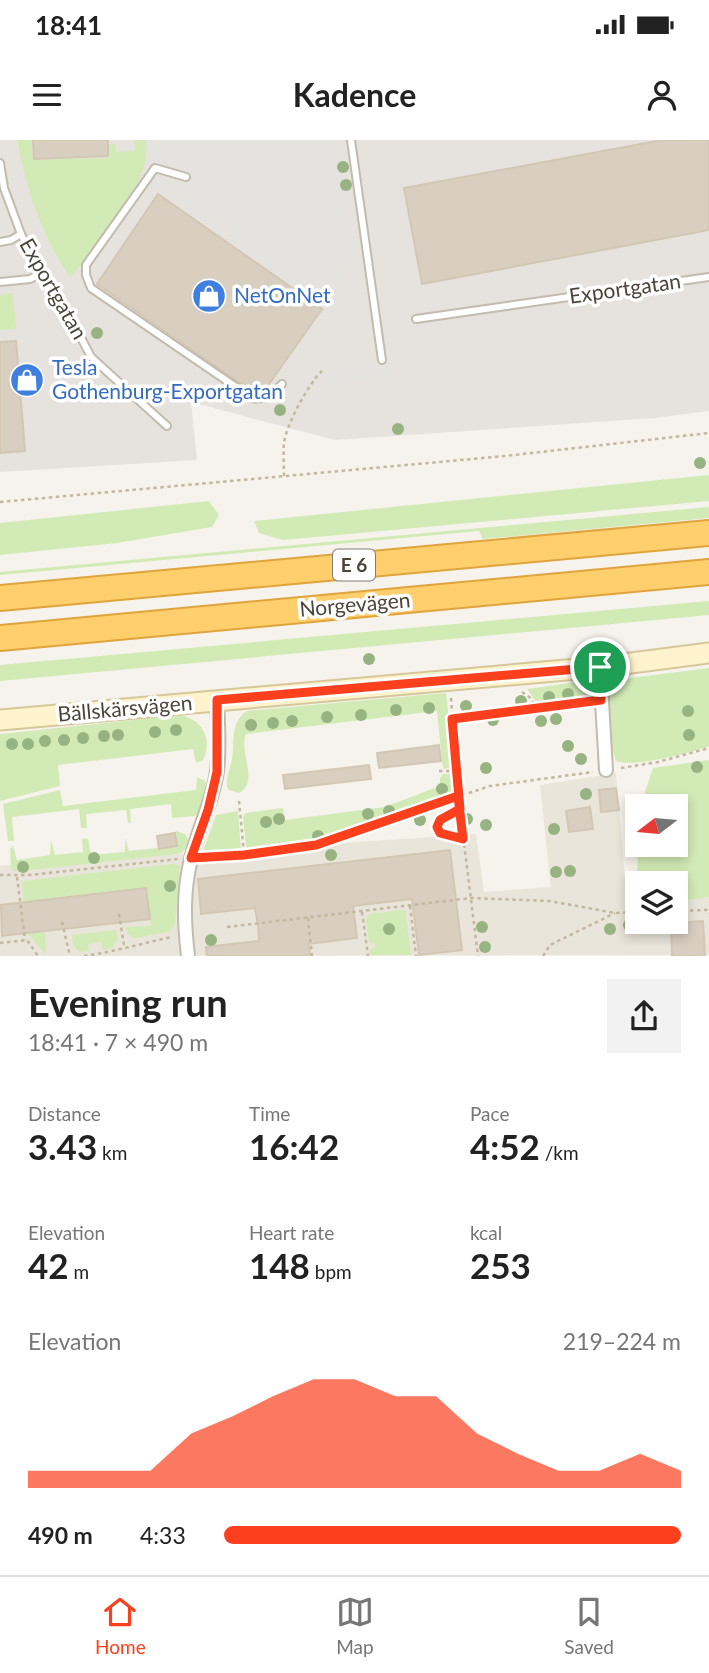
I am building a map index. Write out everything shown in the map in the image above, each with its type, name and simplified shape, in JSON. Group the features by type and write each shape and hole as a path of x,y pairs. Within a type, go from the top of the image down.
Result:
{"highway":[{"name":"Norgevägen","path":"0,598 709,533"},
{"name":"Norgevägen","path":"0,638 709,572"}],"street":[{"name":"Bällskärsvägen","path":"0,720 600,667 709,653"},
{"path":"600,667 606,770"},
{"path":"188,956 185,890 191,858 208,810 217,772 217,700"}],"lane":[{"path":"351,140 382,360"},
{"name":"Exportgatan","path":"0,163 4,188 21,234 40,274 76,328 91,357 167,426"},
{"path":"186,177 155,168 86,265 88,283 91,288 252,398 269,396 282,384"},
{"path":"0,242 21,234"},
{"path":"0,282 30,279 40,274"},
{"name":"Exportgatan","path":"416,320 709,277"}],"path":[{"path":"284,476 284,440 314,379 323,371"},
{"path":"0,502 505,456 709,433"},
{"path":"450,681 458,796 478,956"},
{"path":"510,692 524,692 534,707"},
{"path":"452,719 601,700"},
{"path":"0,875 17,876 244,855 316,845 489,786 658,762 709,748"},
{"path":"439,771 457,771"},
{"path":"239,802 244,855"},
{"path":"460,809 440,820 437,827 440,833 463,839"},
{"path":"17,876 25,940"},
{"path":"228,927 471,898 550,901 625,912"},
{"path":"410,906 416,956"},
{"path":"688,911 707,910 709,914"},
{"path":"362,912 368,956"},
{"path":"543,956 550,945 615,912"},
{"path":"119,914 125,946"},
{"path":"308,918 312,956"},
{"path":"62,922 70,956"},
{"path":"84,956 186,934"},
{"path":"0,943 25,940 31,943 38,956"}],"shaded area":[{"path":"0,140 709,140 709,411 654,418 335,440 191,402 197,460 0,472"},
{"path":"148,140 332,140 340,164 348,218 358,246 321,305 230,240 237,229 208,209 201,218 186,207 191,197 173,186 166,195 145,182 152,171 148,161"},
{"path":"389,362 391,373 324,385 322,374"},
{"path":"616,773 625,878 625,934 688,934 688,891 709,887 709,955 0,956 0,866 476,834 484,892 551,887 540,785"}],"green space":[{"path":"17,140 31,140 33,160 109,158 109,144 115,144 116,152 135,151 135,140 146,140 144,165 136,186 110,227 70,277 36,212"},
{"path":"13,293 16,329 0,330 0,295"},
{"path":"709,475 709,501 283,540 259,533 254,521"},
{"path":"209,501 219,515 212,527 117,543 0,555 0,523"},
{"path":"709,507 709,518 483,539 479,531 0,575 0,572"},
{"path":"709,601 709,615 0,681 0,665"},
{"path":"709,668 709,746 648,761 616,761 609,720 609,697 614,680"},
{"path":"577,682 589,688 592,698 538,705 527,689"},
{"path":"446,693 454,767 443,769 437,711 246,734 244,749 248,781 239,793 227,787 235,728 247,711"},
{"path":"181,715 195,721 204,732 207,745 203,760 196,763 193,749 58,765 60,786 0,801 0,734"},
{"path":"709,760 709,897 688,900 688,871 637,871 638,858 688,858 688,794 644,794 653,768"},
{"path":"443,774 453,774 456,792 321,839 249,851 246,848 243,817 245,813 283,808 285,820 385,807 440,786"},
{"path":"197,777 208,786 197,815 172,818 171,804 130,809 131,822 128,823 126,810 86,814 87,828 81,828 79,809 12,817 14,841 8,841 3,804 60,790 63,806 196,790"},
{"path":"238,811 241,851 207,854 203,851 216,815"},
{"path":"176,831 185,834 189,841 183,852 177,854 22,871 14,871 11,868 10,849 13,846 17,860 50,855 51,840 55,855 83,852 82,839 85,838 88,839 91,855 125,852 125,838 129,851 159,850 177,847"},
{"path":"179,865 179,874 175,922 169,932 134,938 127,934 126,927 151,926 146,888 129,890 128,893 105,892 52,902 51,898 33,901 36,933 45,933 46,954 26,932 22,881"},
{"path":"405,910 411,955 370,955 369,950 375,947 374,943 369,943 366,919 370,914"},
{"path":"116,930 118,940 112,948 103,950 102,942 88,944 89,951 80,952 73,946 72,935"}],"building":[{"path":"33,140 108,140 108,156 34,159"},
{"path":"662,140 709,140 709,230 422,284 404,188"},
{"name":"NetOnNet","path":"158,194 322,309 264,391 254,393 97,284"},
{"path":"16,341 25,451 0,453 0,342"},
{"path":"439,745 441,761 379,768 377,753"},
{"path":"369,765 371,779 285,789 283,775"},
{"path":"616,788 619,810 601,812 599,790"},
{"path":"590,807 593,829 569,832 566,811"},
{"path":"175,833 177,846 159,849 157,836"},
{"path":"450,850 462,950 419,955 412,899 353,906 357,938 308,944 310,956 207,956 206,947 259,941 258,925 255,908 201,914 198,879"},
{"path":"146,888 150,919 2,936 1,905"},
{"path":"703,921 705,956 672,956 671,934 688,934 688,922"}],"place":[{"name":"NetOnNet","path":"209,296"},
{"name":"Tesla Gothenburg-Exportgatan","path":"27,380"}],"route":[{"path":"600,667 217,700 217,772 208,810 191,858 244,855 316,845 458,796 460,809 463,839 440,833 437,827 440,820 460,809 452,719 601,700 600,667"}]}
